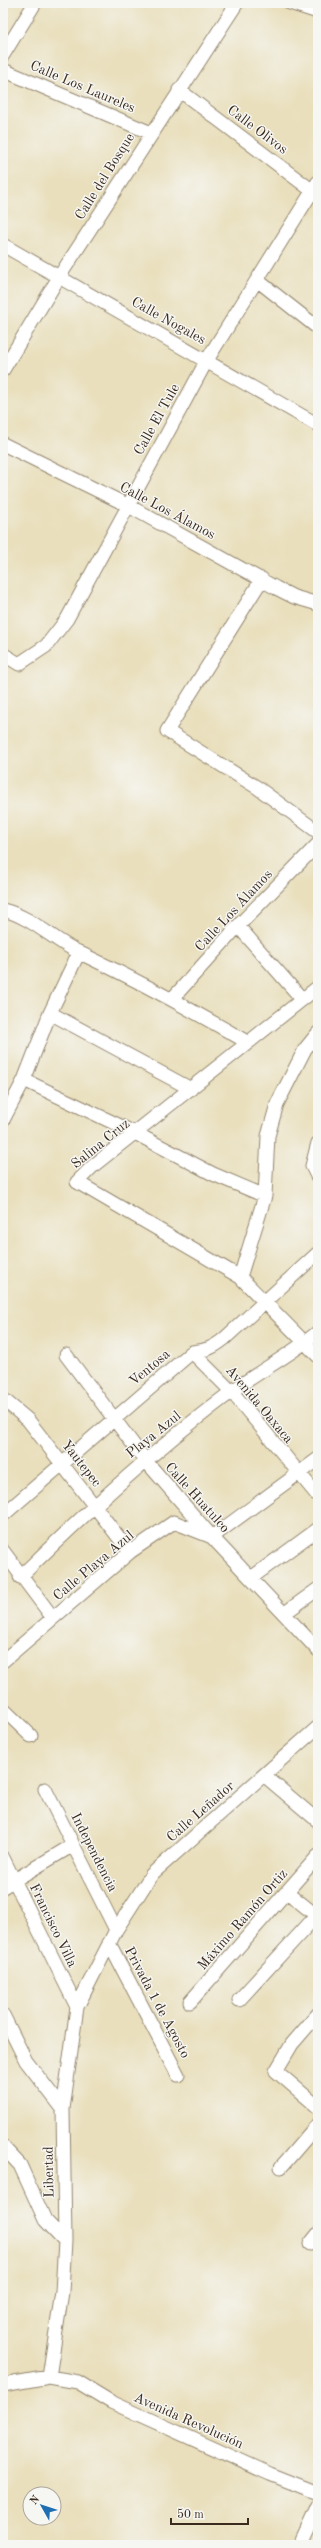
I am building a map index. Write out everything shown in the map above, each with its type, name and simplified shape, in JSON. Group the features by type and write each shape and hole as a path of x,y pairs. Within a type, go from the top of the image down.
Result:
{"street":[{"path":"3,55 35,3"},
{"name":"Calle del Bosque","path":"3,370 59,277 151,133 237,3"},
{"path":"290,3 318,12"},
{"name":"Calle Los Laureles","path":"3,70 151,133"},
{"name":"Calle Olivos","path":"179,90 316,189"},
{"name":"Calle El Tule","path":"3,654 18,664 46,646 67,619 207,360 256,280 316,189"},
{"name":"Calle Nogales","path":"3,245 207,360 318,425"},
{"path":"256,280 318,328"},
{"name":"Calle Los Álamos","path":"3,444 128,505 294,597 318,604"},
{"path":"262,579 167,731 258,788 318,832"},
{"name":"Calle Los Álamos","path":"172,999 238,926 318,844"},
{"path":"3,910 18,913 79,952 99,960 172,999 247,1042"},
{"path":"238,926 302,999"},
{"path":"3,1120 24,1080 50,1013 79,952"},
{"name":"Salina Cruz","path":"306,1342 240,1277 77,1182 247,1042 318,987"},
{"path":"50,1013 191,1089"},
{"path":"240,1277 265,1196 268,1136 277,1104 305,1049 318,1034"},
{"path":"24,1080 136,1133 213,1174 265,1196"},
{"path":"318,1143 312,1166 318,1178"},
{"name":"Ventosa","path":"3,1515 62,1465 113,1418 192,1352 204,1351 214,1347 318,1253"},
{"name":"Playa Azul","path":"20,1577 94,1504 145,1460 232,1392 306,1342 318,1332"},
{"path":"306,1342 318,1356"},
{"name":"Avenida Oaxaca","path":"192,1352 232,1392 298,1474 318,1496"},
{"name":"Calle Huatulco","path":"66,1356 145,1460 212,1537 318,1650"},
{"name":"Yautepec","path":"3,1399 28,1420 130,1552"},
{"path":"212,1537 318,1459"},
{"name":"Calle Playa Azul","path":"3,1661 130,1552 174,1522 212,1537"},
{"path":"251,1578 318,1529"},
{"path":"3,1552 20,1577 53,1618"},
{"path":"284,1613 318,1589"},
{"path":"3,1709 31,1736"},
{"name":"Calle Leñador","path":"116,1930 152,1874 265,1776 318,1727"},
{"path":"265,1776 318,1821"},
{"name":"Independencia","path":"45,1789 116,1930"},
{"path":"3,1887 73,1845"},
{"name":"Máximo Ramón Ortiz","path":"190,2002 318,1856"},
{"name":"Francisco Villa","path":"3,1858 76,2007"},
{"path":"239,2000 317,1916 287,1892"},
{"name":"Libertad","path":"49,2377 62,2292 65,2242 63,2109 76,2007 116,1930"},
{"name":"Privada 1 de Agosto","path":"110,1943 178,2075"},
{"path":"318,2014 292,2044 276,2071 318,2107"},
{"path":"3,2015 26,2061 63,2109"},
{"path":"281,2167 317,2127"},
{"path":"3,2147 20,2165 45,2220 65,2242"},
{"path":"3,2385 49,2377"},
{"name":"Avenida Revolución","path":"49,2377 78,2382 118,2406 270,2474 318,2493"},
{"path":"300,2545 318,2506"}]}
